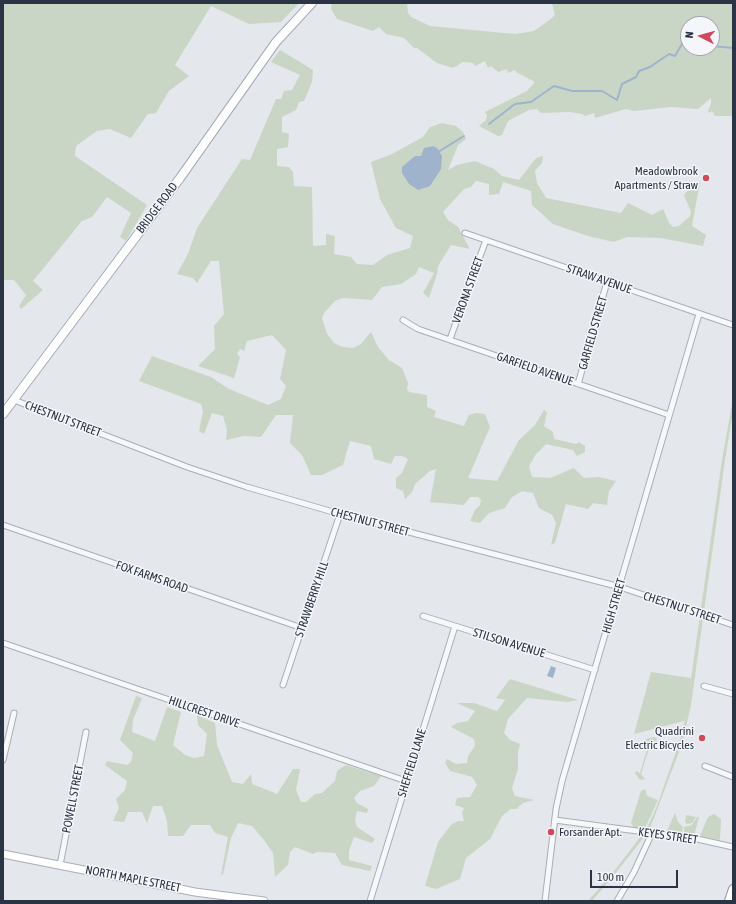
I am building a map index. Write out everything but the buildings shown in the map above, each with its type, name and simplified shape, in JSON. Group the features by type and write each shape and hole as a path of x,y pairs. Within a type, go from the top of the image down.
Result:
{"main road":[{"name":"BRIDGE ROAD","path":"3,414 180,178 276,42 312,3"},
{"name":"NORTH MAPLE STREET","path":"3,854 195,892 264,901"},
{"path":"729,901 733,889"}],"street":[{"name":"STRAW AVENUE","path":"465,233 733,325"},
{"name":"VERONA STREET","path":"450,339 486,240"},
{"name":"GARFIELD STREET","path":"578,384 608,282"},
{"name":"HIGH STREET","path":"545,901 554,820 562,781 699,314"},
{"name":"GARFIELD AVENUE","path":"403,320 418,329 669,415"},
{"name":"CHESTNUT STREET","path":"14,400 223,479 340,514 620,587 733,625"},
{"name":"STRAWBERRY HILL","path":"283,685 340,514"},
{"name":"FOX FARMS ROAD","path":"3,525 302,628"},
{"name":"STILSON AVENUE","path":"424,616 595,670"},
{"name":"SHEFFIELD LANE","path":"370,901 455,626"},
{"name":"HILLCREST DRIVE","path":"3,643 406,781"},
{"path":"704,686 733,694"},
{"path":"3,760 14,713"},
{"name":"POWELL STREET","path":"60,865 86,732"},
{"path":"704,766 733,777"},
{"name":"KEYES STREET","path":"554,820 697,839 733,848"},
{"path":"616,901 630,878 652,833"}],"green space":[{"path":"3,3 299,3 281,22 249,24 211,6 175,65 189,76 169,91 156,113 148,114 131,138 110,129 97,131 76,146 75,156 147,205 126,241 120,237 131,213 107,197 92,217 82,221 33,281 43,290 21,309 19,306 26,295 14,280 3,280"},
{"path":"332,3 407,3 408,13 411,17 430,26 515,34 534,31 552,18 555,15 552,4 548,3 733,3 733,116 715,116 712,111 709,113 708,111 711,104 711,98 698,109 671,107 634,111 626,109 595,118 594,113 585,116 570,112 541,113 537,109 529,110 508,121 502,135 498,136 479,126 486,120 487,115 485,112 527,91 535,82 516,72 515,70 508,73 507,69 498,72 491,66 488,68 485,61 475,66 473,63 463,62 453,68 437,63 417,48 414,48 404,38 386,34 379,27 373,31 337,19 331,9"},
{"path":"280,50 313,70 312,82 304,101 299,102 296,110 282,117 282,132 289,134 288,147 277,149 277,166 289,167 293,172 294,186 312,187 313,246 326,245 326,234 335,236 334,254 351,257 357,264 373,265 387,255 410,248 413,236 396,228 380,199 371,162 392,154 423,137 430,127 442,123 456,126 463,132 466,139 458,145 448,170 457,165 475,161 494,169 502,176 519,180 536,158 543,156 542,163 535,171 537,183 546,198 621,213 628,203 652,215 663,209 669,223 673,227 679,226 690,216 691,212 684,195 689,189 700,182 692,226 706,235 703,246 660,238 627,237 614,242 588,236 553,224 532,205 531,191 503,182 499,194 489,195 489,184 476,181 471,187 464,189 443,212 448,220 458,227 470,249 451,245 438,266 437,274 429,298 423,293 434,273 419,267 416,274 401,284 382,287 372,300 343,298 335,301 324,313 322,318 327,334 334,343 343,347 353,348 361,344 371,332 378,347 389,360 402,368 408,383 407,389 409,392 427,395 427,407 436,411 434,417 464,426 469,415 476,413 485,414 490,427 468,478 497,481 519,440 535,425 544,410 547,412 544,426 553,432 554,439 576,444 579,442 585,446 585,452 577,456 573,450 546,444 536,454 529,466 532,477 550,478 574,468 584,478 599,477 616,481 609,491 607,505 593,503 588,509 566,504 555,543 551,545 556,523 552,515 539,508 533,493 522,491 511,498 505,508 489,513 480,523 470,521 475,510 480,505 481,500 478,497 470,497 464,505 430,502 436,469 430,471 415,484 412,492 405,499 403,491 396,488 396,478 402,473 408,459 402,456 395,456 391,464 374,459 371,446 350,441 343,465 322,475 311,475 302,455 290,443 293,415 276,415 261,437 244,436 226,440 227,430 223,416 212,413 204,434 199,431 203,411 201,404 139,381 152,356 211,377 229,389 268,405 281,399 286,386 280,379 286,350 272,335 247,341 244,351 240,349 237,354 240,357 234,378 198,366 215,349 214,326 224,314 219,261 211,261 197,283 193,278 177,274 188,254 197,228 242,159 250,160 276,99 281,99 284,91 292,90 300,75 271,62"},
{"path":"733,398 733,412 691,705 682,744 649,831 592,901 588,901 612,874 647,828 657,806 679,743 686,715 684,721 634,734 651,672 691,678 687,707 722,460"},
{"path":"510,679 578,700 567,702 527,698 508,719 504,733 510,740 520,744 518,753 518,769 512,788 515,796 534,800 523,803 516,809 511,809 502,816 490,839 466,858 460,879 436,889 425,886 438,842 451,825 458,821 464,821 462,813 464,808 455,805 457,798 470,797 477,785 472,777 450,771 445,763 447,759 456,764 467,763 468,756 475,746 474,739 451,727 457,723 468,721 475,711 457,703 474,703 497,711 505,700 496,698"},
{"path":"136,696 142,698 133,720 132,732 155,741 167,707 181,712 173,745 185,755 194,758 204,756 207,734 198,725 197,715 215,723 217,745 232,782 243,784 251,774 252,784 277,794 293,769 300,769 296,790 301,802 306,802 315,794 322,793 335,781 337,771 346,765 381,776 374,786 360,791 354,798 357,803 368,809 367,813 357,811 355,820 357,827 375,839 372,843 354,837 349,851 349,860 372,866 370,871 342,865 335,853 317,852 313,854 295,847 290,852 288,865 275,877 273,853 252,826 238,823 231,838 223,874 221,875 228,837 215,833 210,825 191,825 183,836 168,836 167,821 162,806 153,806 147,823 142,812 128,812 124,822 113,821 119,808 116,799 125,790 127,781 105,765 107,761 127,765 131,762 133,753 120,740"},
{"path":"654,737 657,739 656,744 651,742 641,774 645,779 640,780 635,773 636,771 640,773 648,746 645,741 646,739"},
{"path":"645,789 647,796 658,800 645,828 634,828 631,823 641,791"},
{"path":"675,813 678,822 683,827 682,833 667,831"},
{"path":"714,814 721,819 720,840 700,836 708,817"},
{"path":"686,815 696,817 692,823 687,824 685,822"},
{"path":"697,817 699,817 694,836 684,835 684,827 692,825"}],"water":[{"path":"433,146 437,148 442,156 441,169 430,186 418,190 409,184 402,173 402,167 415,156 421,156 424,148"},
{"path":"551,666 556,668 553,678 547,676"}],"waterway":[{"path":"489,124 515,104 531,102 554,86 572,91 602,91 617,100 622,84 636,77 639,71 650,67 669,54 675,56 680,47"},
{"path":"720,47 733,48"},
{"path":"438,152 464,136"}],"place":[{"name":"Meadowbrook Apartments / Straw","path":"706,178"},
{"name":"Quadrini Electric Bicycles","path":"702,738"},
{"name":"Forsander Apt.","path":"551,832"}]}
